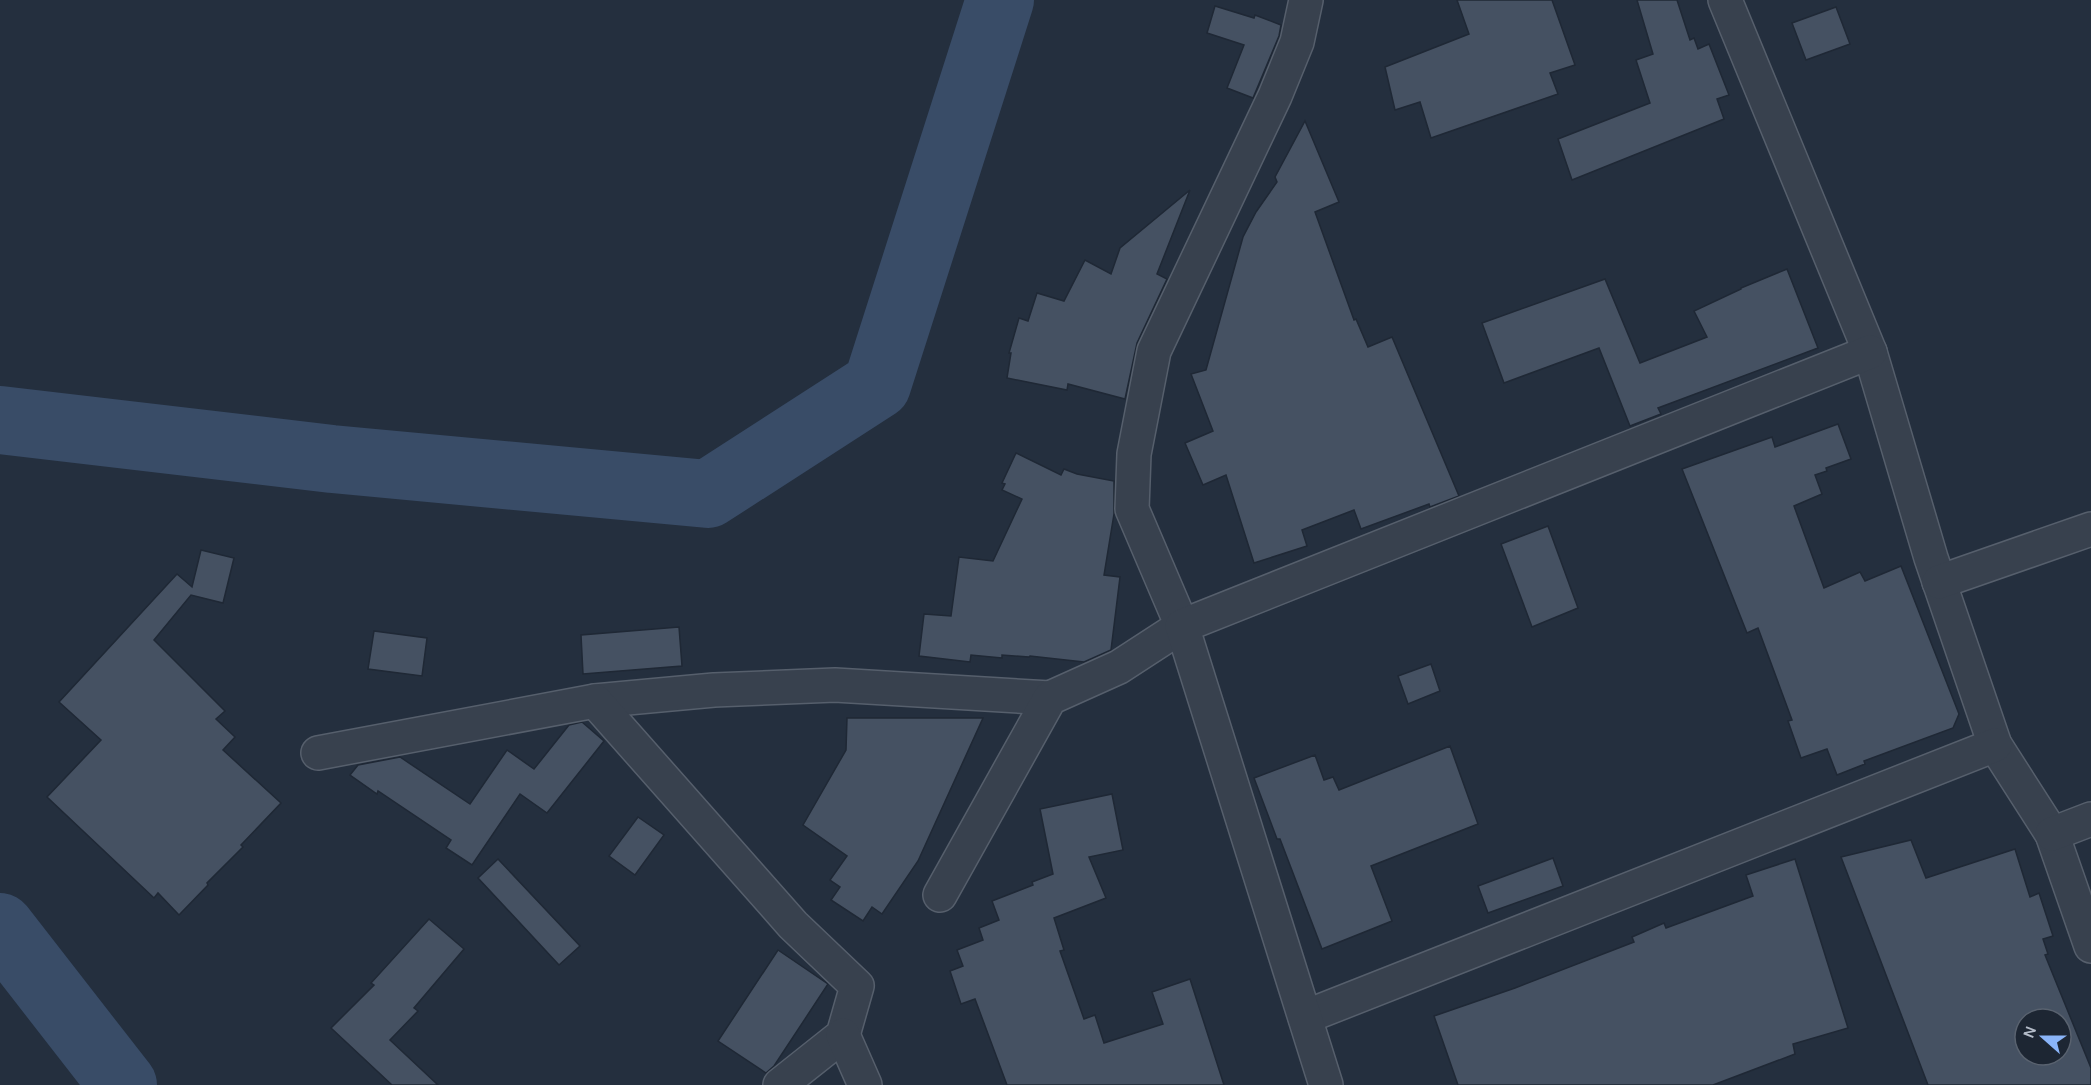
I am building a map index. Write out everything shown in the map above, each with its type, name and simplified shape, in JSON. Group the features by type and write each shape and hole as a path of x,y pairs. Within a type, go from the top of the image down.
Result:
{"street":[{"path":"1306,0 1297,42 1275,96 1154,351 1134,454 1132,509 1182,626 1326,1085"},
{"path":"1725,0 1870,352 1939,582 1995,745 2052,834 2091,946"},
{"path":"318,753 595,701 714,690 835,686 1050,698 1119,667 1182,626 1870,352"},
{"path":"1939,582 2091,529"},
{"path":"940,895 1050,698"},
{"path":"595,701 793,925 856,987 843,1035 780,1085"},
{"path":"1305,1017 1995,745"},
{"path":"2052,834 2091,819"},
{"path":"843,1035 865,1085"}],"building":[{"path":"1457,0 1552,0 1575,65 1550,73 1558,94 1431,138 1420,102 1395,110 1385,67 1469,34"},
{"path":"1637,0 1677,0 1690,40 1694,38 1698,49 1709,44 1729,95 1717,99 1724,119 1572,180 1558,139 1650,103 1636,60 1653,54"},
{"path":"1215,6 1254,18 1255,15 1281,25 1279,36 1253,98 1227,88 1244,45 1207,33"},
{"path":"1836,7 1850,44 1806,60 1792,23"},
{"path":"1305,121 1339,202 1315,212 1354,320 1356,319 1368,347 1392,337 1459,496 1430,507 1429,504 1361,529 1354,510 1302,530 1307,546 1254,563 1226,475 1203,485 1185,443 1213,431 1191,374 1206,370 1243,237 1256,212 1277,182 1275,177"},
{"path":"1190,190 1157,274 1167,279 1137,343 1125,399 1068,384 1067,390 1007,378 1011,353 1009,353 1019,318 1028,321 1037,293 1064,301 1085,260 1111,274 1120,248"},
{"path":"1787,269 1818,348 1658,408 1661,414 1630,426 1599,348 1504,383 1482,323 1605,279 1640,363 1707,337 1694,311"},
{"path":"1838,424 1851,459 1826,468 1827,471 1815,475 1822,494 1794,506 1824,588 1860,572 1865,581 1901,566 1959,714 1953,728 1864,761 1865,764 1837,775 1827,749 1801,758 1788,721 1792,720 1758,628 1747,633 1682,469 1772,437 1775,447"},
{"path":"1016,453 1061,475 1064,469 1077,474 1114,481 1114,514 1104,575 1120,577 1111,650 1084,662 1030,656 1002,655 1002,658 971,655 970,662 919,656 924,614 951,616 959,557 993,561 1022,499 1002,490 1005,484 1002,483"},
{"path":"1548,526 1578,608 1532,627 1501,544"},
{"path":"201,550 234,558 223,603 191,595 154,640 225,711 216,719 235,737 223,750 281,803 179,915 158,893 154,898 47,797 101,740 59,702 177,574 192,587"},
{"path":"679,627 682,666 583,674 581,635"},
{"path":"374,631 427,638 422,676 368,669"},
{"path":"1431,664 1440,691 1408,704 1398,676"},
{"path":"847,718 983,718 918,861 882,914 872,907 863,921 831,900 840,887 830,880 847,856 803,825 846,750"},
{"path":"582,722 604,741 547,813 520,794 472,865 446,848 451,840 350,775 358,765 400,757 470,804 507,750 534,769 569,725"},
{"path":"1450,746 1478,824 1371,866 1392,921 1322,949 1254,778 1315,755 1324,780 1333,777 1339,790"},
{"path":"1112,794 1123,850 1089,857 1106,898 1054,918 1064,950 1060,951 1084,1019 1095,1015 1104,1043 1163,1024 1152,992 1190,979 1224,1085 1007,1085 975,999 961,1004 950,971 963,966 957,950 983,940 979,928 999,920 992,901 1033,885 1032,882 1053,874 1040,809"},
{"path":"638,817 664,835 635,875 609,856"},
{"path":"1911,840 1926,878 2015,849 2030,897 2039,893 2053,936 2043,939 2048,954 2045,955 2066,1007 2013,1007 2013,1067 2073,1067 2073,1024 2091,1068 2091,1085 1928,1085 1841,857"},
{"path":"1553,858 1563,886 1488,913 1478,886"},
{"path":"498,859 580,946 559,965 478,878"},
{"path":"1795,859 1848,1028 1793,1044 1795,1054 1713,1085 1458,1085 1434,1016 1515,988 1634,942 1632,937 1664,923 1666,928 1753,896 1746,875"},
{"path":"429,919 464,949 414,1008 418,1011 390,1040 438,1085 392,1085 331,1028 374,985 371,983"},
{"path":"778,950 828,984 774,1066 766,1073 718,1041"}],"waterway":[{"path":"0,420 332,459 708,494 877,385 1000,0"},
{"path":"0,927 123,1085"}]}
